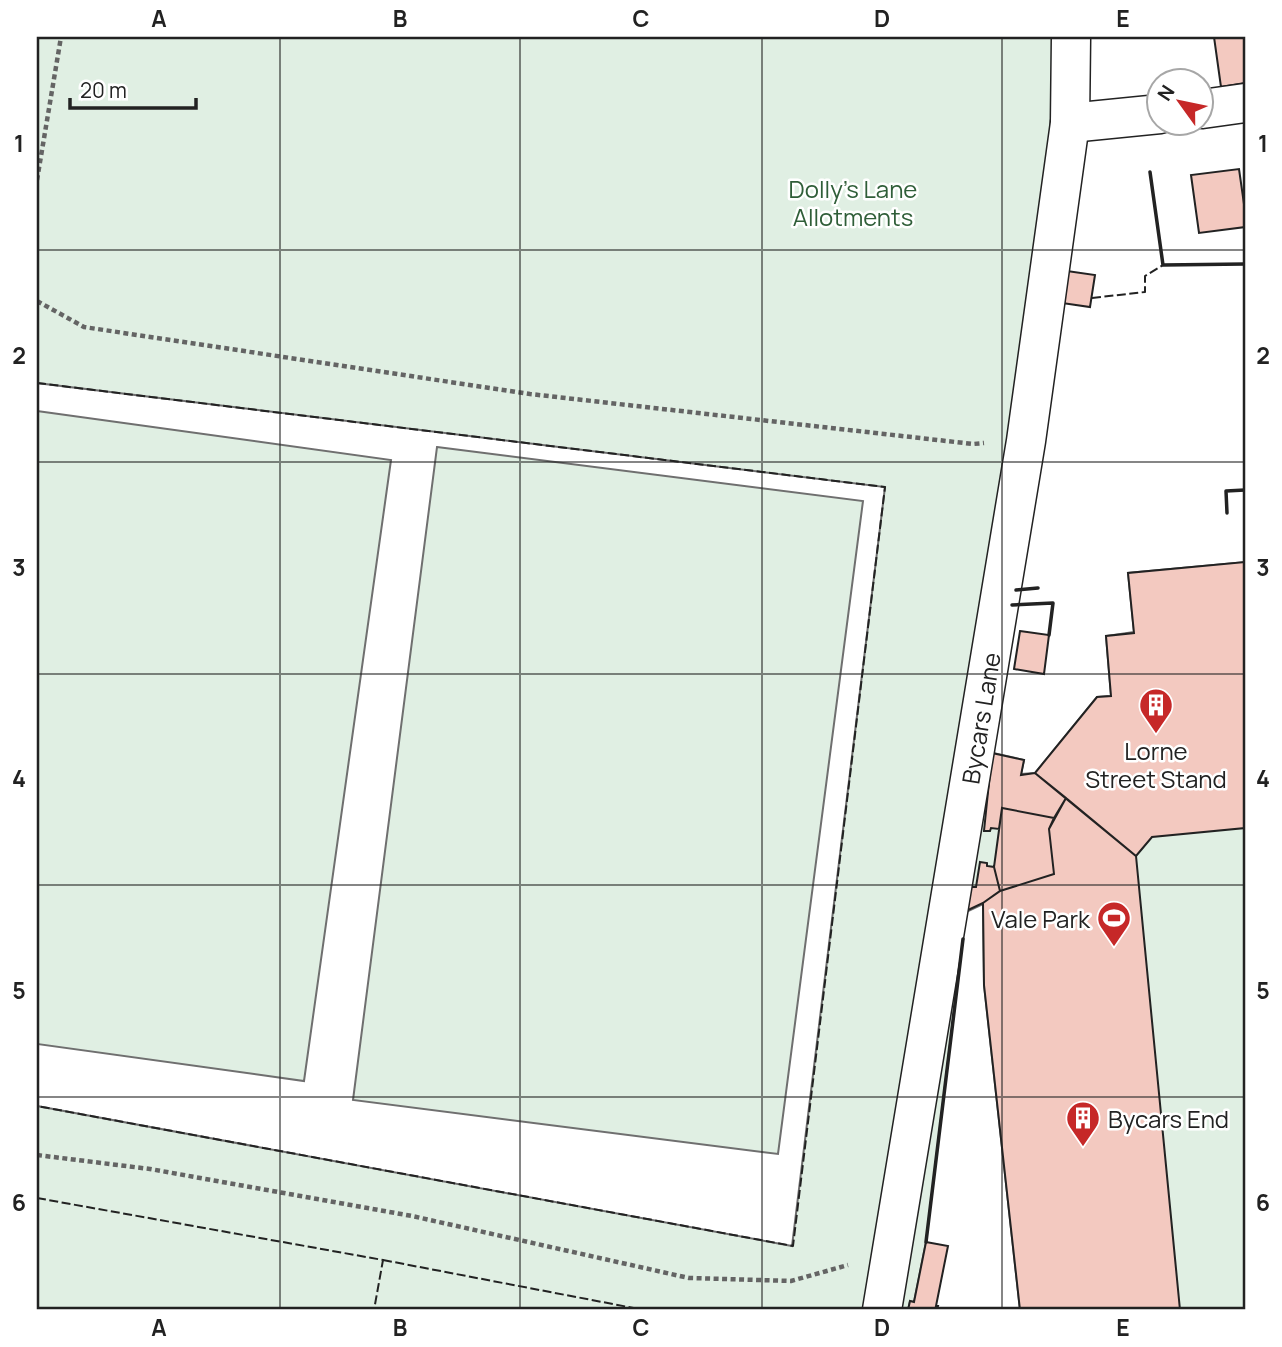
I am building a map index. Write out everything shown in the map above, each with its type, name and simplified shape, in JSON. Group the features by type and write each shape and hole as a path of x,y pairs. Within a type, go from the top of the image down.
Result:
{"street":[{"name":"Bycars Lane","path":"882,1310 1026,441 1070,123 1072,37"},
{"path":"1216,106 1245,103"},
{"path":"1070,123 1146,115"}],"path":[{"path":"37,180 61,37"},
{"path":"37,301 84,327 530,394 973,444 1026,441"},
{"path":"37,1155 150,1170 412,1216 689,1279 791,1281 892,1252"}],"green space":[{"name":"Dolly's Lane Allotments","path":"37,37 1081,37 993,753 1024,760 1021,774 1035,773 1097,697 1111,696 1106,636 1134,632 1128,573 1245,562 1245,1310 1020,1310 984,985 983,904 966,912 926,1242 914,1302 910,1301 908,1310 37,1310 37,1106 792,1246 885,487 37,383"},
{"path":"37,411 391,460 304,1081 37,1044"},
{"path":"437,447 863,501 778,1154 353,1100"}],"building":[{"path":"1214,37 1245,37 1245,83 1221,87"},
{"path":"1239,169 1245,227 1199,233 1191,175"},
{"path":"1060,270 1095,275 1090,307 1055,302"},
{"name":"Lorne Street Stand","path":"1245,562 1245,828 1152,837 1136,856 1035,773 1097,697 1111,696 1106,636 1134,633 1128,573"},
{"path":"1020,631 1049,635 1044,674 1014,669"},
{"path":"992,753 1024,760 1021,775 1035,773 1066,798 1054,818 1002,808 999,829 984,831"},
{"name":"Bycars End","path":"1066,798 1136,856 1180,1310 1020,1310 984,985 983,903 1000,891 1054,874 1049,829"},
{"path":"1002,808 1054,818 1049,829 1054,874 1000,891 994,867"},
{"path":"980,862 994,867 1000,891 966,911 970,887 976,887"},
{"path":"926,1242 948,1246 937,1310 908,1310 910,1301 914,1302"}],"fence":[{"path":"1092,298 1145,292 1145,276 1163,265"},
{"path":"37,383 885,487 793,1246 37,1106"},
{"path":"37,1198 383,1260 374,1310"},
{"path":"383,1260 644,1310"}],"wall":[{"path":"1150,172 1163,265 1245,264"},
{"path":"1227,513 1226,491 1245,490"},
{"path":"1016,590 1038,588"},
{"path":"1012,605 1053,603 1049,635"},
{"path":"926,1242 963,939"}],"place":[{"name":"Lorne Street Stand","path":"1156,735"},
{"name":"Vale Park","path":"1114,948"},
{"name":"Bycars End","path":"1083,1148"}]}
